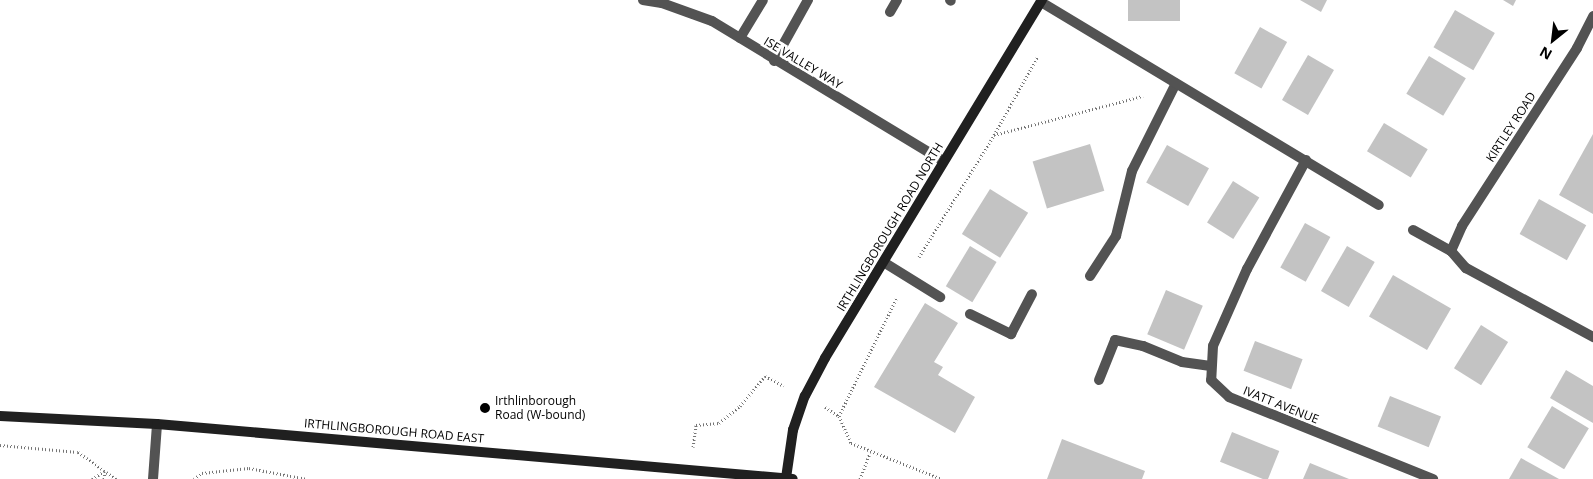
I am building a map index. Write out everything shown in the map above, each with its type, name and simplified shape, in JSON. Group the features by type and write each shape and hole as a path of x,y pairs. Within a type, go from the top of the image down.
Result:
{"main road":[{"name":"IRTHLINGBOROUGH ROAD NORTH","path":"790,478 793,430 805,396 885,263 943,161 1042,1"},
{"name":"IRTHLINGBOROUGH ROAD EAST","path":"0,416 157,424 790,478"}],"street":[{"name":"ISE VALLEY WAY","path":"643,0 662,3 712,21 774,61 943,161"},
{"path":"740,38 763,0"},
{"path":"774,61 808,0"},
{"path":"890,12 897,0"},
{"path":"1042,1 1379,205"},
{"name":"KIRTLEY ROAD","path":"1451,251 1462,226 1577,48 1593,16"},
{"path":"1090,276 1116,236 1132,172 1176,83"},
{"path":"1099,380 1116,340 1143,346 1182,362 1209,366 1212,346 1247,268 1306,160"},
{"path":"1413,230 1451,251 1466,268 1593,337"},
{"path":"885,263 940,297"},
{"path":"970,314 1011,334 1032,294"},
{"name":"IVATT AVENUE","path":"1209,366 1211,380 1229,397 1433,479"},
{"path":"153,479 157,424"}],"path":[{"path":"1042,49 994,135 1134,100 1176,83"},
{"path":"696,425 719,423 740,406 764,376"},
{"path":"839,416 851,443 870,453 942,479"},
{"path":"0,445 78,452 116,479"},
{"path":"860,479 870,453"},
{"path":"194,479 202,472 249,468 308,479"},
{"path":"92,479 105,471"},
{"path":"104,479 105,471"}],"building":[{"path":"1128,0 1180,0 1180,21 1128,21"},
{"path":"1300,0 1327,0 1321,12"},
{"path":"1503,0 1516,0 1513,6"},
{"path":"1455,10 1495,33 1473,70 1434,47"},
{"path":"1260,27 1287,42 1261,88 1234,73"},
{"path":"1308,55 1334,70 1308,115 1282,100"},
{"path":"1429,56 1466,78 1443,116 1406,94"},
{"path":"1384,123 1428,149 1411,178 1367,151"},
{"path":"1593,134 1593,214 1559,195"},
{"path":"1090,144 1104,191 1047,208 1033,162"},
{"path":"1167,145 1209,168 1188,206 1146,183"},
{"path":"1233,181 1259,197 1233,239 1207,223"},
{"path":"990,189 1028,213 1000,258 962,234"},
{"path":"1539,199 1586,225 1567,260 1520,234"},
{"path":"1305,223 1330,237 1306,282 1280,268"},
{"path":"970,246 997,262 972,302 946,286"},
{"path":"1347,246 1375,262 1349,307 1321,291"},
{"path":"1393,275 1451,308 1427,350 1369,317"},
{"path":"1166,290 1203,306 1184,350 1147,334"},
{"path":"925,303 958,323 934,362 943,367 938,375 975,397 955,433 874,387"},
{"path":"1481,325 1508,342 1481,385 1454,368"},
{"path":"1255,341 1303,359 1291,389 1244,371"},
{"path":"1566,370 1593,386 1593,423 1550,398"},
{"path":"1390,396 1441,417 1429,447 1378,427"},
{"path":"1552,406 1589,428 1564,469 1527,447"},
{"path":"1232,432 1279,451 1268,479 1263,479 1220,462"},
{"path":"1062,439 1145,471 1142,479 1047,479"},
{"path":"1521,458 1559,479 1509,479"},
{"path":"1310,463 1349,479 1303,479"}],"place":[{"name":"Irthlinborough Road (W-bound)","path":"485,408"}]}
